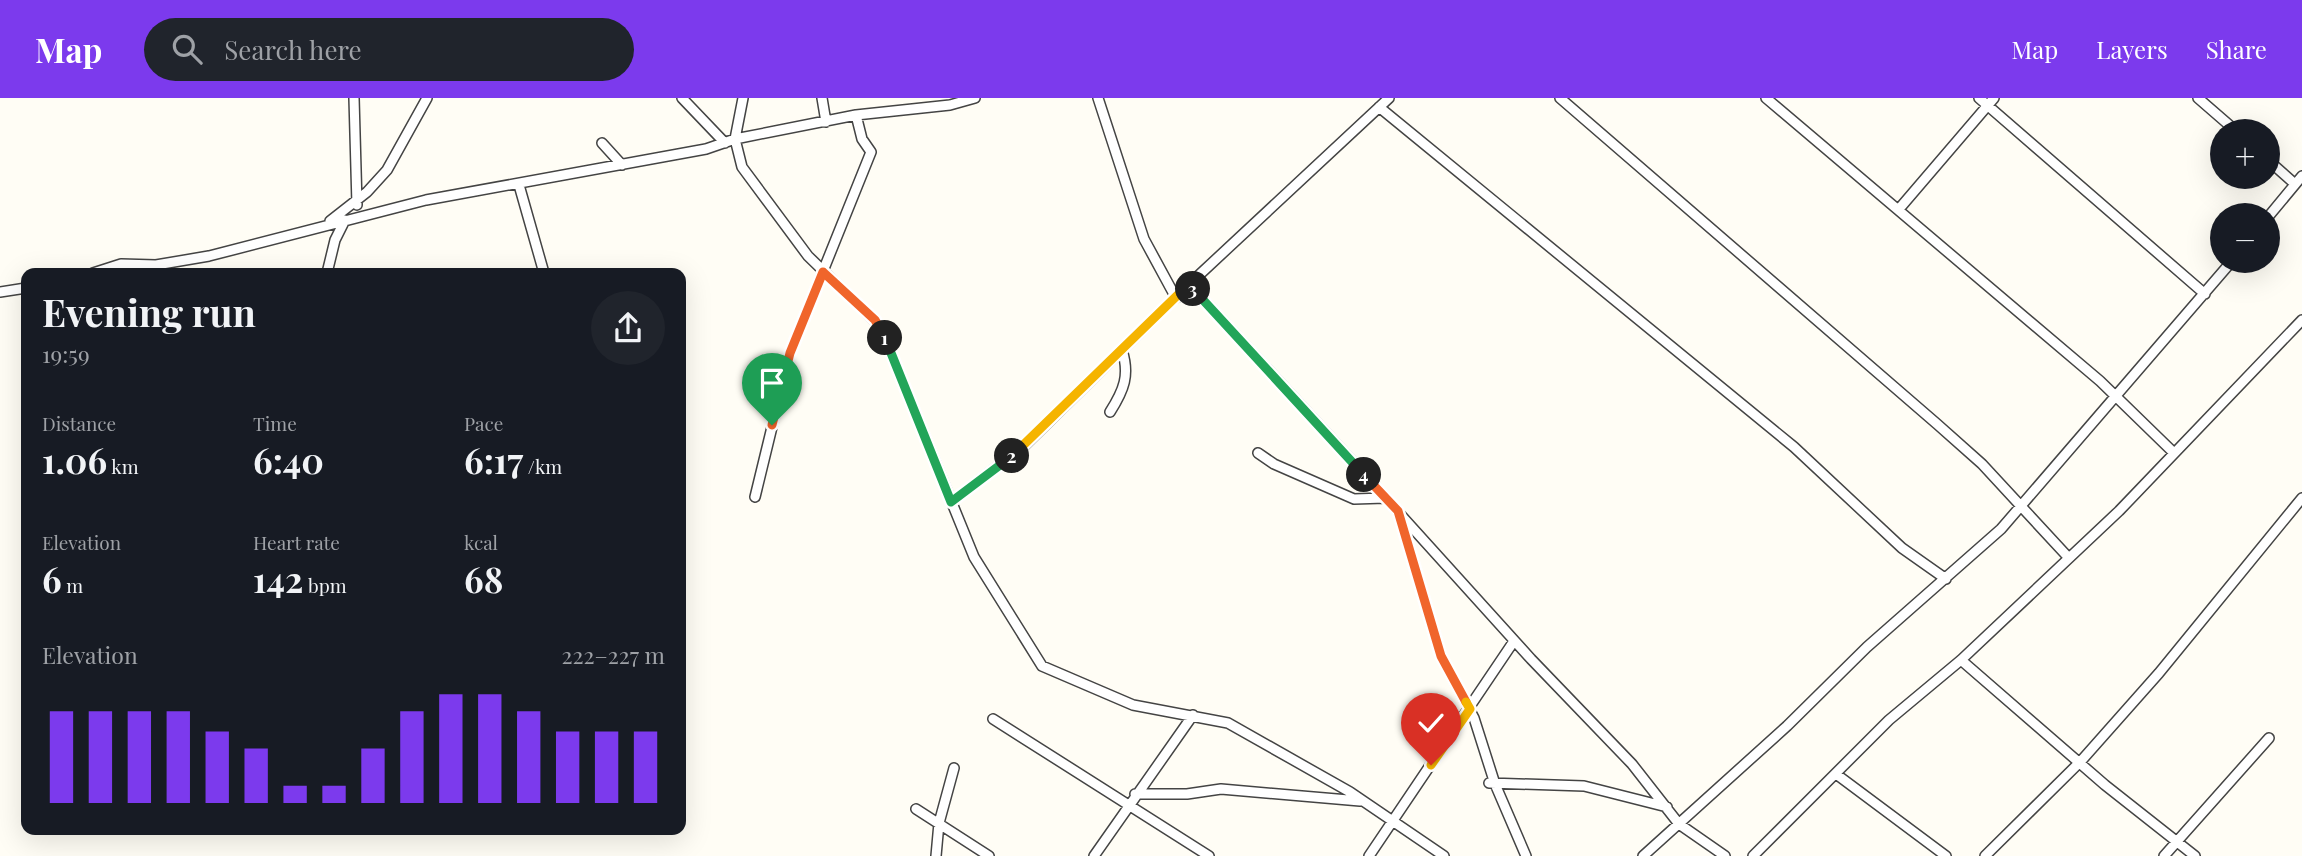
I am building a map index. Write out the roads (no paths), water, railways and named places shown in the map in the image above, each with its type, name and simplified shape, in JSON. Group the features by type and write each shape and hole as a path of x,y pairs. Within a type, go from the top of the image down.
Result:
{"street":[{"path":"354,98 356,201 359,216"},
{"path":"327,223 356,201 387,170 427,98"},
{"path":"682,98 725,143"},
{"path":"743,98 735,139 748,176 823,272 880,326 941,470 974,557 1041,666 1133,705 1228,723 1363,801 1444,856"},
{"path":"822,98 826,122"},
{"path":"109,268 121,264 156,265 209,256 327,223 426,200 622,165 856,115 950,105 975,98"},
{"path":"1098,98 1144,239 1176,298"},
{"path":"951,502 1024,446 1189,284 1389,98"},
{"path":"1560,98 1937,424 2021,506 2068,557"},
{"path":"1766,98 1899,209 2115,397 2174,453"},
{"path":"1979,98 2205,294"},
{"path":"1899,209 1994,98"},
{"path":"2198,98 2222,119"},
{"path":"1380,107 1794,447 1902,548 1946,579"},
{"path":"755,498 790,353 871,152 862,139 856,115"},
{"path":"602,143 622,165"},
{"path":"2280,171 2295,184"},
{"path":"2279,203 2302,176"},
{"path":"519,185 543,268"},
{"path":"328,268 335,240 345,220"},
{"path":"1643,856 1867,647 2001,529 2222,273"},
{"path":"1189,284 1514,641 1632,764 1679,824 1725,856"},
{"path":"0,292 21,289"},
{"path":"1753,856 1889,720 1961,660 2119,511 2302,320"},
{"path":"1110,412 1127,379 1122,350"},
{"path":"1258,453 1274,464 1354,499 1385,498"},
{"path":"1985,856 2081,761 2220,601 2302,498"},
{"path":"1398,511 1441,656 1470,709 1492,784 1526,856"},
{"path":"1369,856 1514,641"},
{"path":"1961,660 2081,761 2105,785 2195,856"},
{"path":"1094,856 1193,715"},
{"path":"993,719 1209,856"},
{"path":"2164,856 2269,738"},
{"path":"936,856 939,823 954,768"},
{"path":"1836,774 1945,856"},
{"path":"1492,784 1584,786 1667,807"},
{"path":"1135,794 1187,794 1221,789 1363,801"},
{"path":"916,808 989,856"}]}
